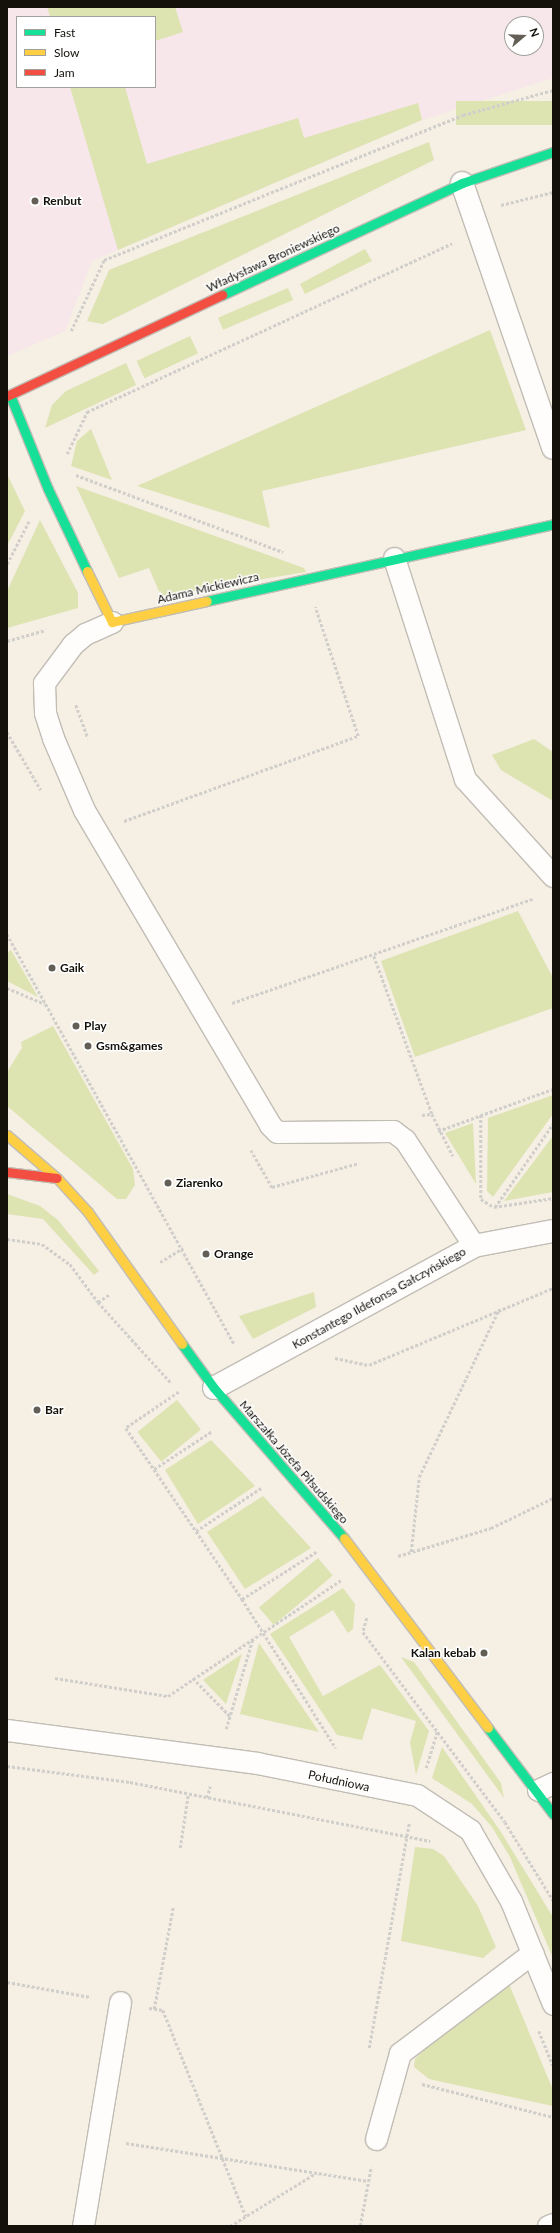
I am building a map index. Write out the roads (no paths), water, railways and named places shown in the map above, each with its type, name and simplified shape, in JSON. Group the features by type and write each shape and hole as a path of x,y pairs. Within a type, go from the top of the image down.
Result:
{"street":[{"name":"Władysława Broniewskiego","path":"8,396 462,183 553,152"},
{"path":"462,183 553,448"},
{"path":"8,396 48,489 112,622"},
{"name":"Adama Mickiewicza","path":"112,622 394,558 553,524"},
{"name":"Marszałka Józefa Piłsudskiego","path":"7,1135 57,1178 88,1212 214,1388 358,1554 545,1786 553,1814"},
{"path":"7,1172 57,1178"},
{"name":"Konstantego Ildefonsa Gałczyńskiego","path":"214,1388 474,1246 553,1231"}],"lane":[{"path":"394,558 465,779 553,876"},
{"path":"112,622 85,634 74,644 44,683 45,713 84,810 270,1125 277,1132 393,1131 405,1140 474,1246"},
{"name":"Południowa","path":"7,1730 218,1757 417,1795 470,1830 511,1901 553,2004"},
{"path":"376,2139 400,2054 532,1952"},
{"path":"83,2226 120,2002"},
{"path":"548,2226 553,2224"}],"place":[{"name":"Renbut","path":"35,201"},
{"name":"Gaik","path":"52,968"},
{"name":"Play","path":"76,1026"},
{"name":"Gsm&games","path":"88,1046"},
{"name":"Ziarenko","path":"168,1183"},
{"name":"Orange","path":"206,1254"},
{"name":"Bar","path":"37,1410"},
{"name":"Kalan kebab","path":"484,1653"}]}
